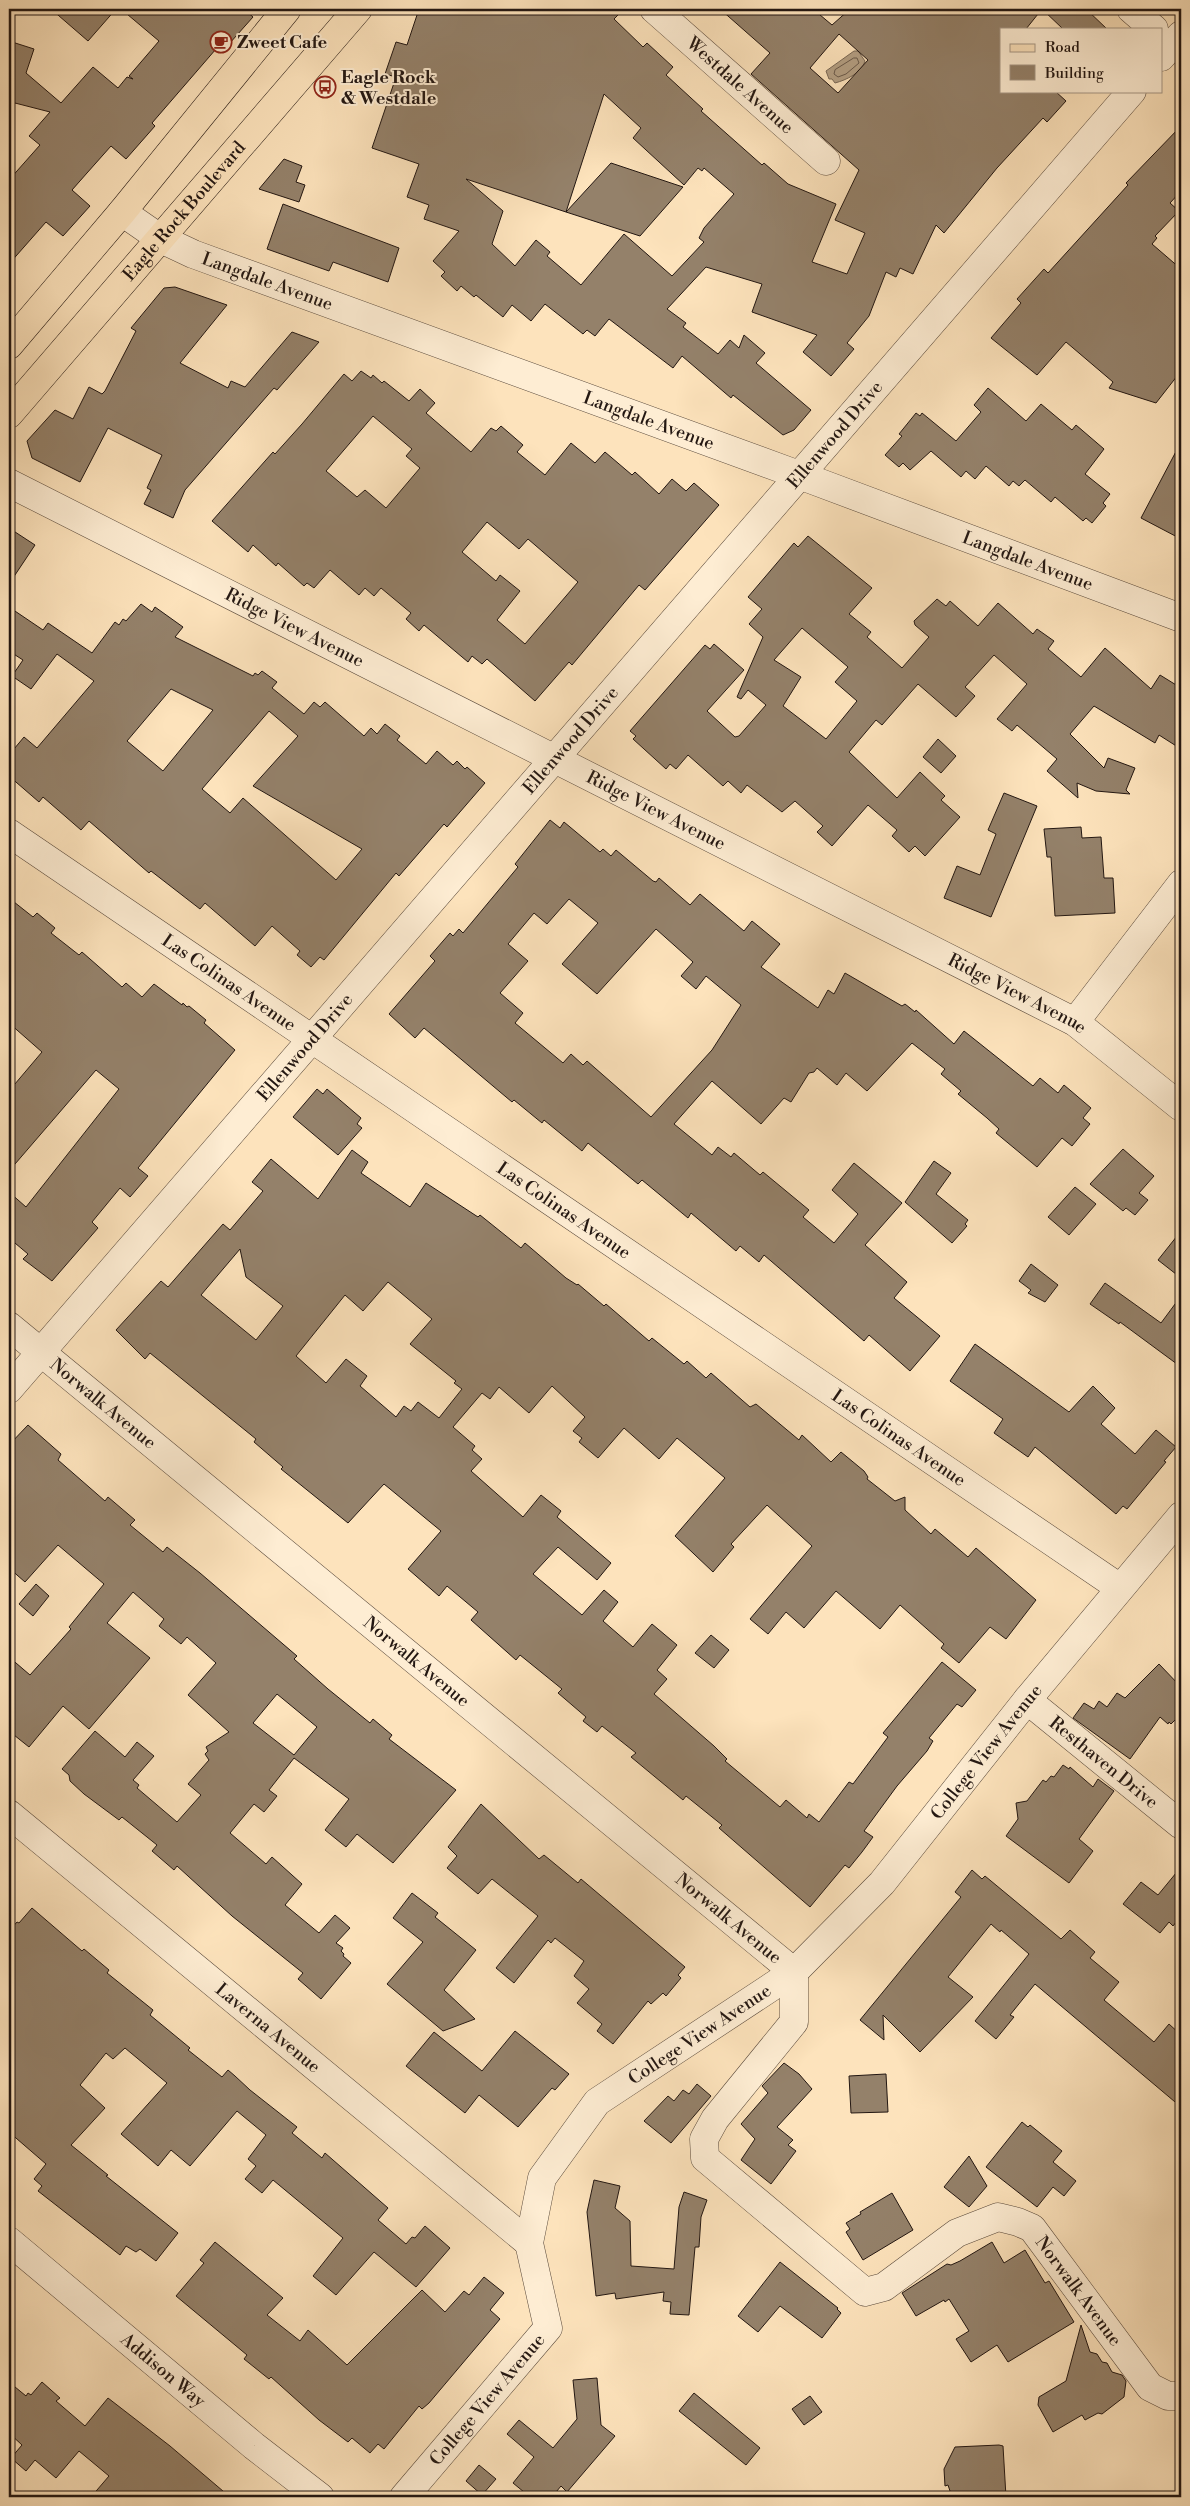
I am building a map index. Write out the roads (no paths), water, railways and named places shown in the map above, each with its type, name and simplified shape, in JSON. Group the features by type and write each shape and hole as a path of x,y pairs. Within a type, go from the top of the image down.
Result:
{"main road":[{"path":"9,345 122,212 287,9"},
{"name":"Eagle Rock Boulevard","path":"9,414 358,9"}],"street":[{"name":"Westdale Avenue","path":"654,9 826,160"},
{"path":"1131,9 1152,28"},
{"name":"Ellenwood Drive","path":"9,1389 1131,92"},
{"name":"Langdale Avenue","path":"122,212 161,239 193,254 799,475 1181,618"},
{"name":"Ridge View Avenue","path":"9,483 1075,1022 1181,1107"},
{"name":"Las Colinas Avenue","path":"9,832 312,1040 1120,1588"},
{"path":"1075,1022 1181,884"},
{"name":"Norwalk Avenue","path":"9,1326 794,1972 794,2022 715,2118 704,2139 704,2158 865,2292 884,2287 957,2233 998,2217 1032,2228 1150,2386 1168,2396 1181,2396"},
{"name":"College View Avenue","path":"404,2497 548,2328 529,2242 542,2178 597,2102 794,1972 882,1883 1027,1700 1181,1516"},
{"name":"Resthaven Drive","path":"1027,1700 1181,1825"},
{"name":"Laverna Avenue","path":"9,1814 529,2242"},
{"name":"Addison Way","path":"9,2241 254,2446 320,2497"}],"water":[{"path":"854,51 858,51 865,61 861,69 849,78 839,82 835,83 832,79 829,79 826,71"}],"place":[{"name":"Zweet Cafe","path":"221,42"},
{"name":"Eagle Rock & Westdale","path":"325,87"}]}
